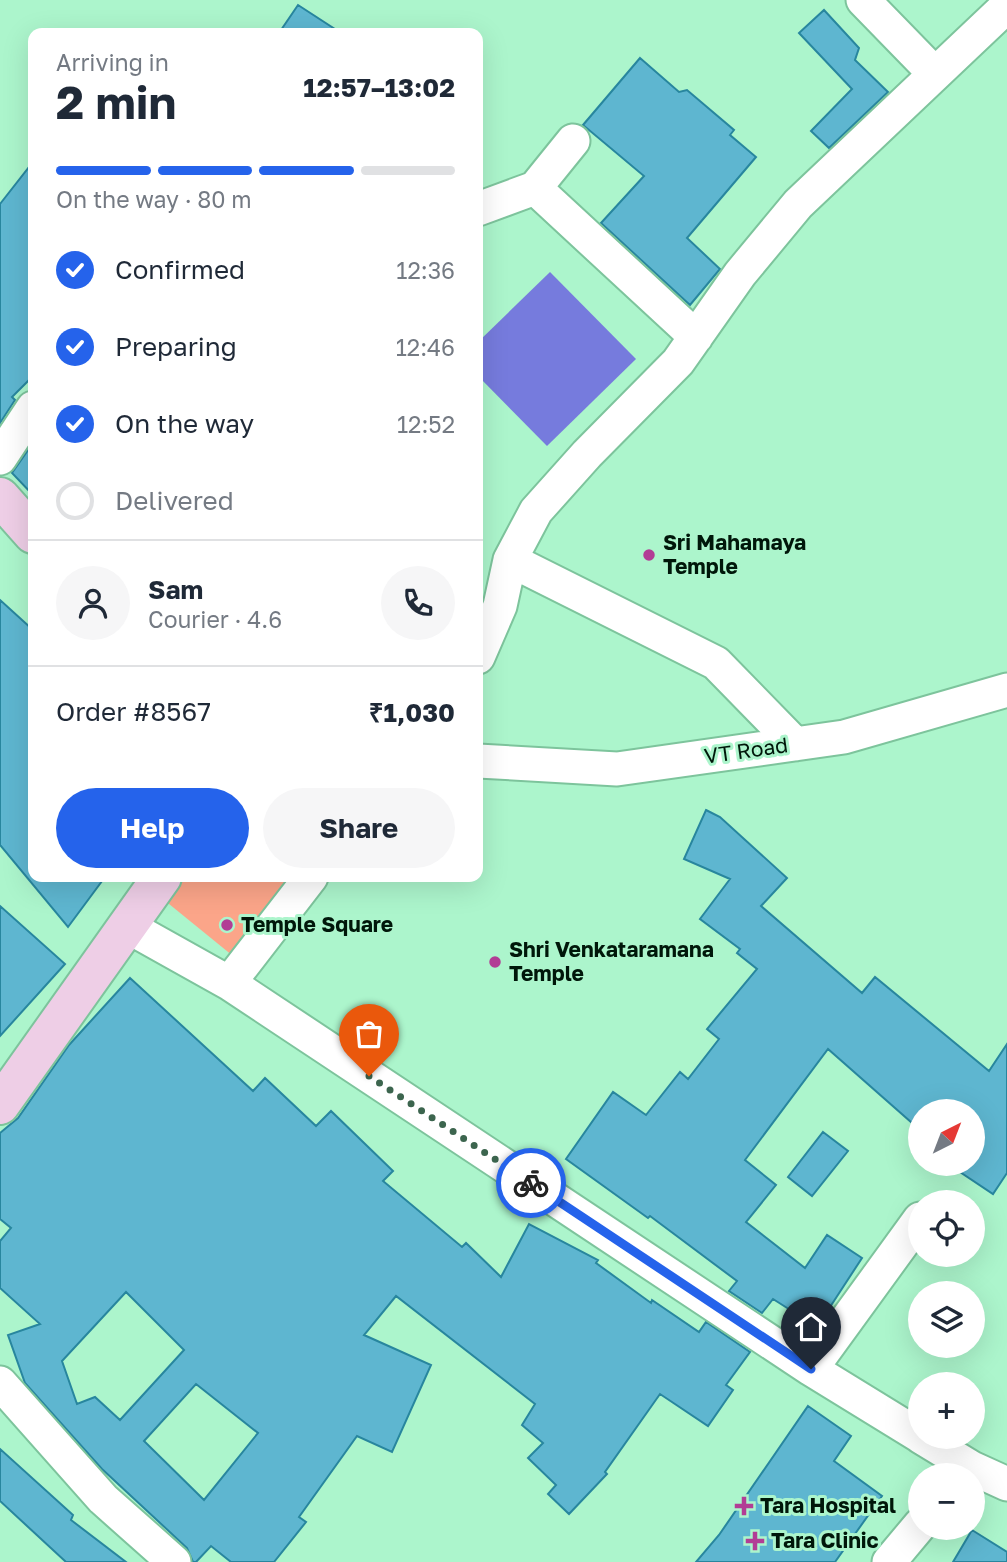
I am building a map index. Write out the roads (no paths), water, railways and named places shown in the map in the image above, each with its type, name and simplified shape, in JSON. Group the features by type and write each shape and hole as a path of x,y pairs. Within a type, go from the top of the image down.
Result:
{"street":[{"path":"863,0 935,74"},
{"path":"483,645 500,606 510,560 536,511 587,454 678,362 740,274 798,204 1007,6"},
{"path":"483,207 535,188 573,141"},
{"path":"535,188 696,337"},
{"path":"0,458 28,416"},
{"path":"0,497 28,528"},
{"path":"510,560 716,663 794,744"},
{"name":"VT Road","path":"483,761 617,769 844,737 1007,690"},
{"path":"0,1105 158,882"},
{"path":"229,983 307,882"},
{"path":"127,926 229,983 811,1369 908,1429"},
{"path":"811,1369 908,1234"},
{"path":"0,1383 103,1499 174,1562"},
{"path":"937,1449 957,1463"},
{"path":"985,1477 1007,1485"},
{"path":"889,1562 908,1539"}],"place":[{"name":"Sri Mahamaya Temple","path":"649,555"},
{"name":"Temple Square","path":"227,925"},
{"name":"Shri Venkataramana Temple","path":"495,962"},
{"name":"Tara Hospital","path":"744,1506"},
{"name":"Tara Clinic","path":"755,1541"}]}
